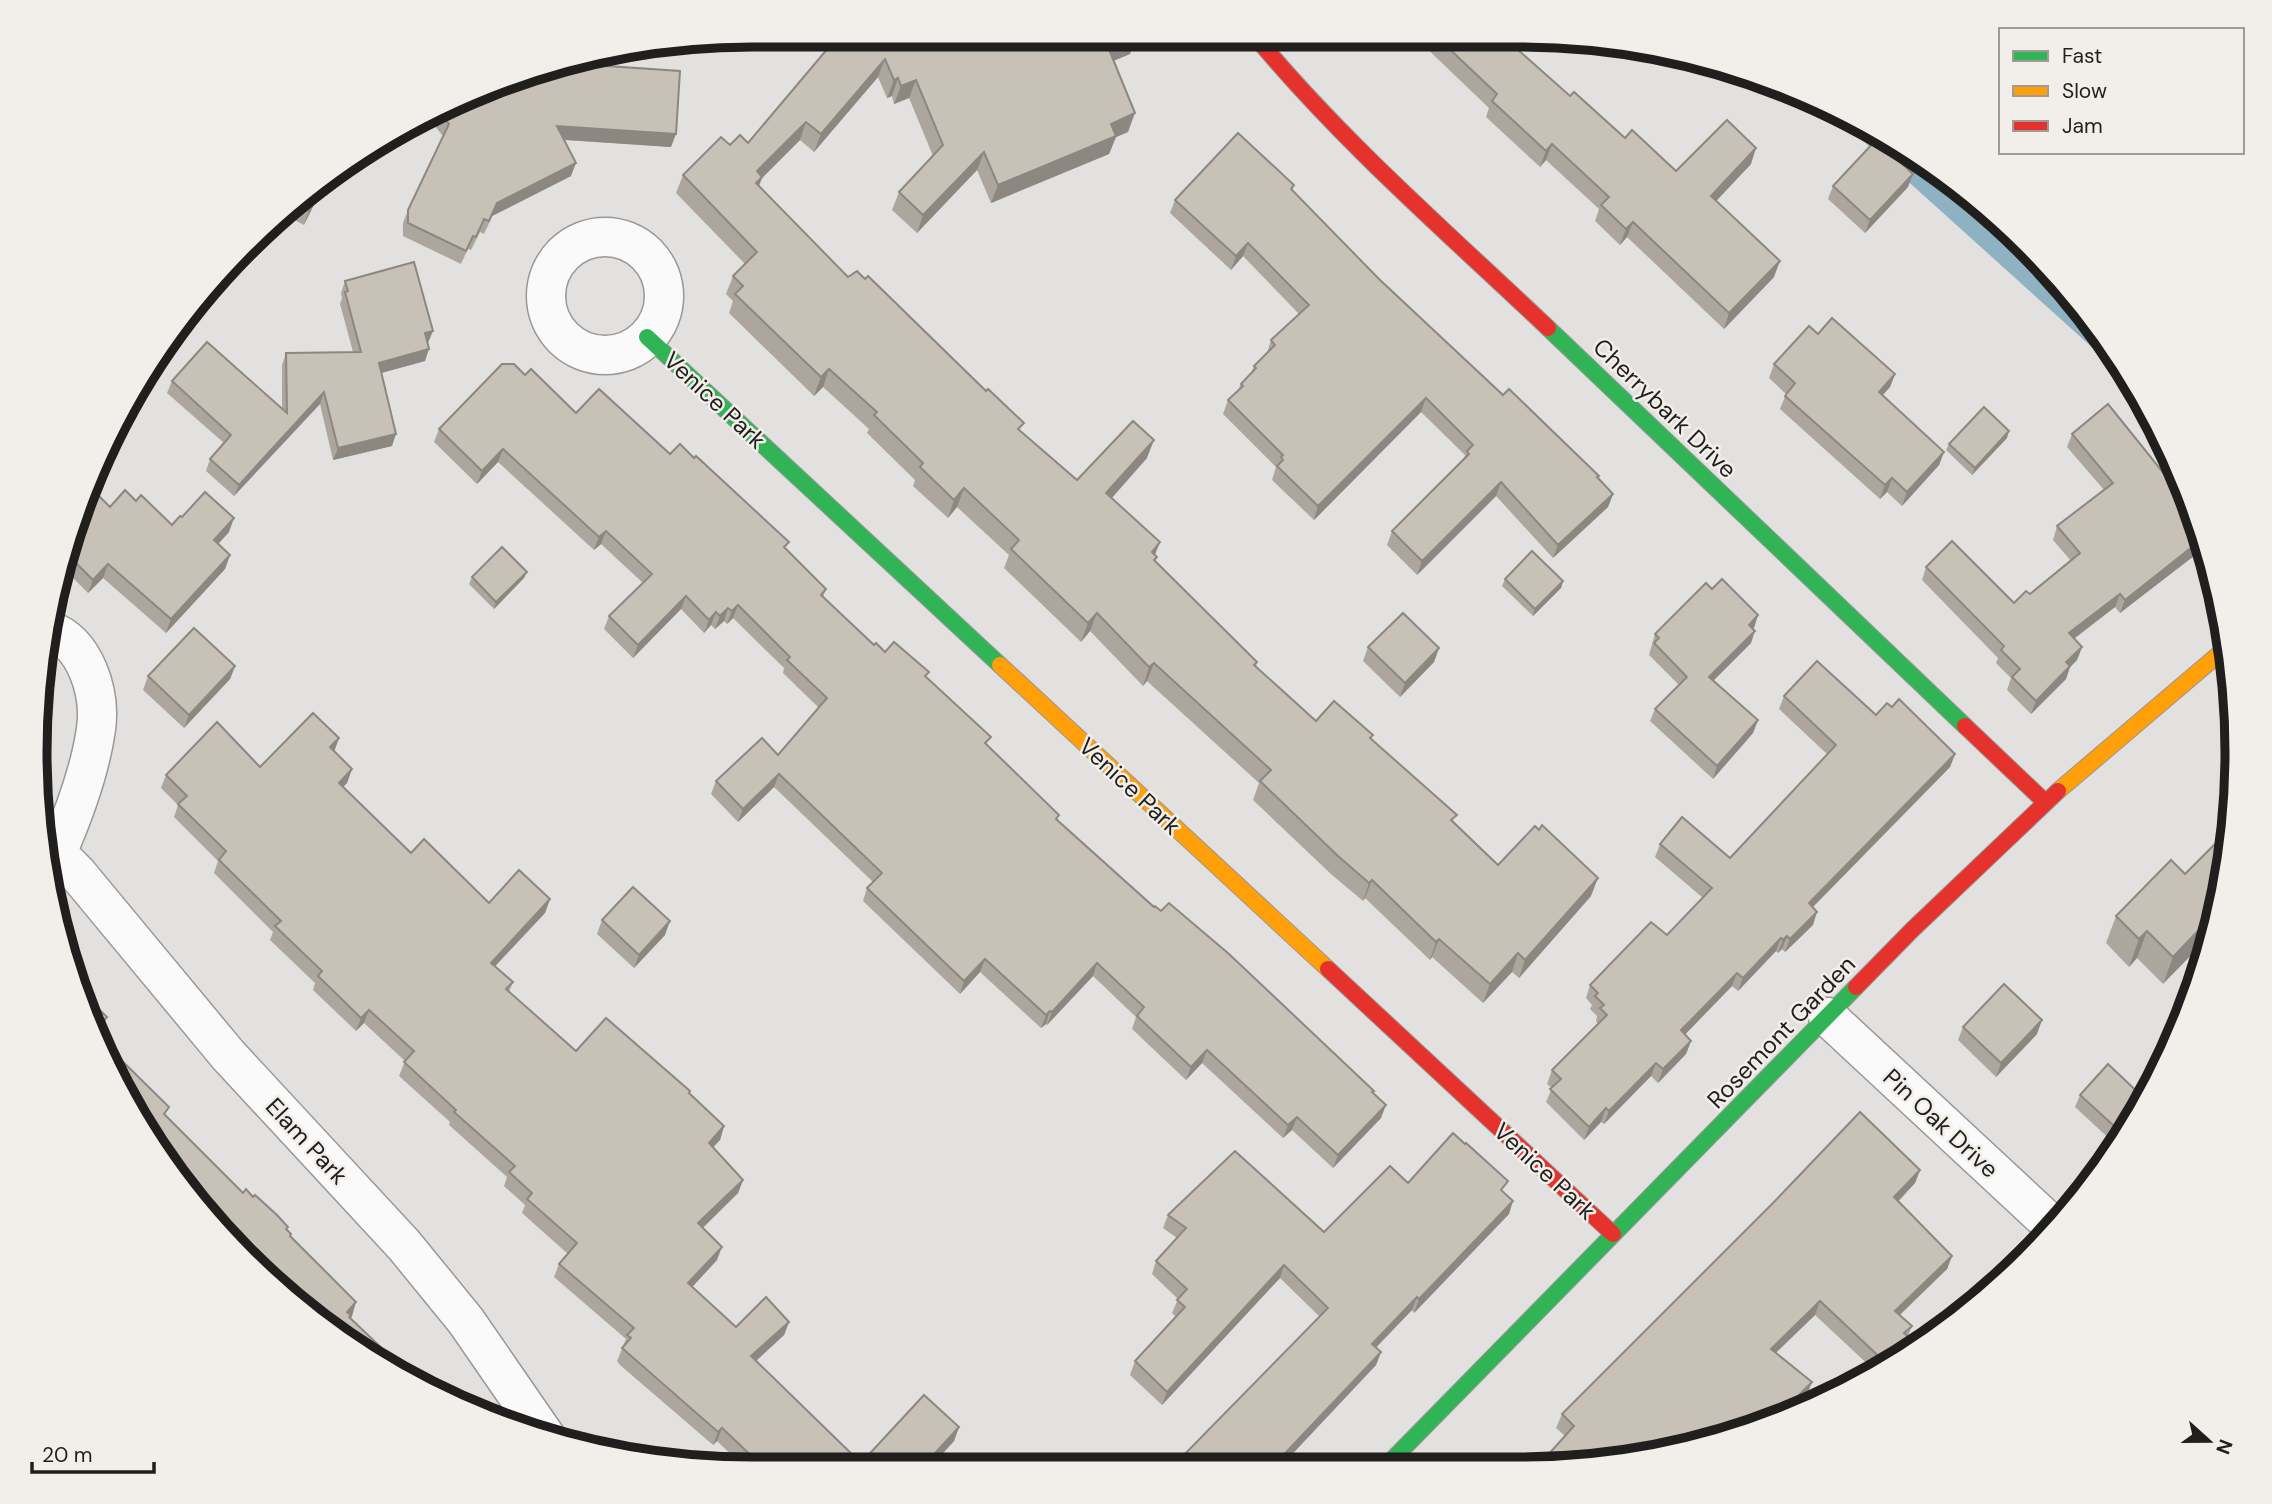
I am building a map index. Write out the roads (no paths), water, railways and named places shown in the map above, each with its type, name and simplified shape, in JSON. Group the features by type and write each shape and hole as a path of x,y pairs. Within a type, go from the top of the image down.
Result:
{"street":[{"name":"Cherrybark Drive","path":"1264,47 1338,128 2045,802"},
{"name":"Venice Park","path":"647,337 1613,1234"},
{"name":"Elam Park","path":"53,842 74,813 96,727 94,688 83,657 58,633"},
{"name":"Rosemont Garden","path":"1394,1457 1913,929 2045,802 2218,655"},
{"name":"Elam Park","path":"54,850 77,873 228,1055 404,1245 466,1321 536,1422"},
{"name":"Pin Oak Drive","path":"1828,1017 2047,1220"}],"water":[{"path":"1852,131 1912,166 1985,222 2050,287 2106,360"}]}
